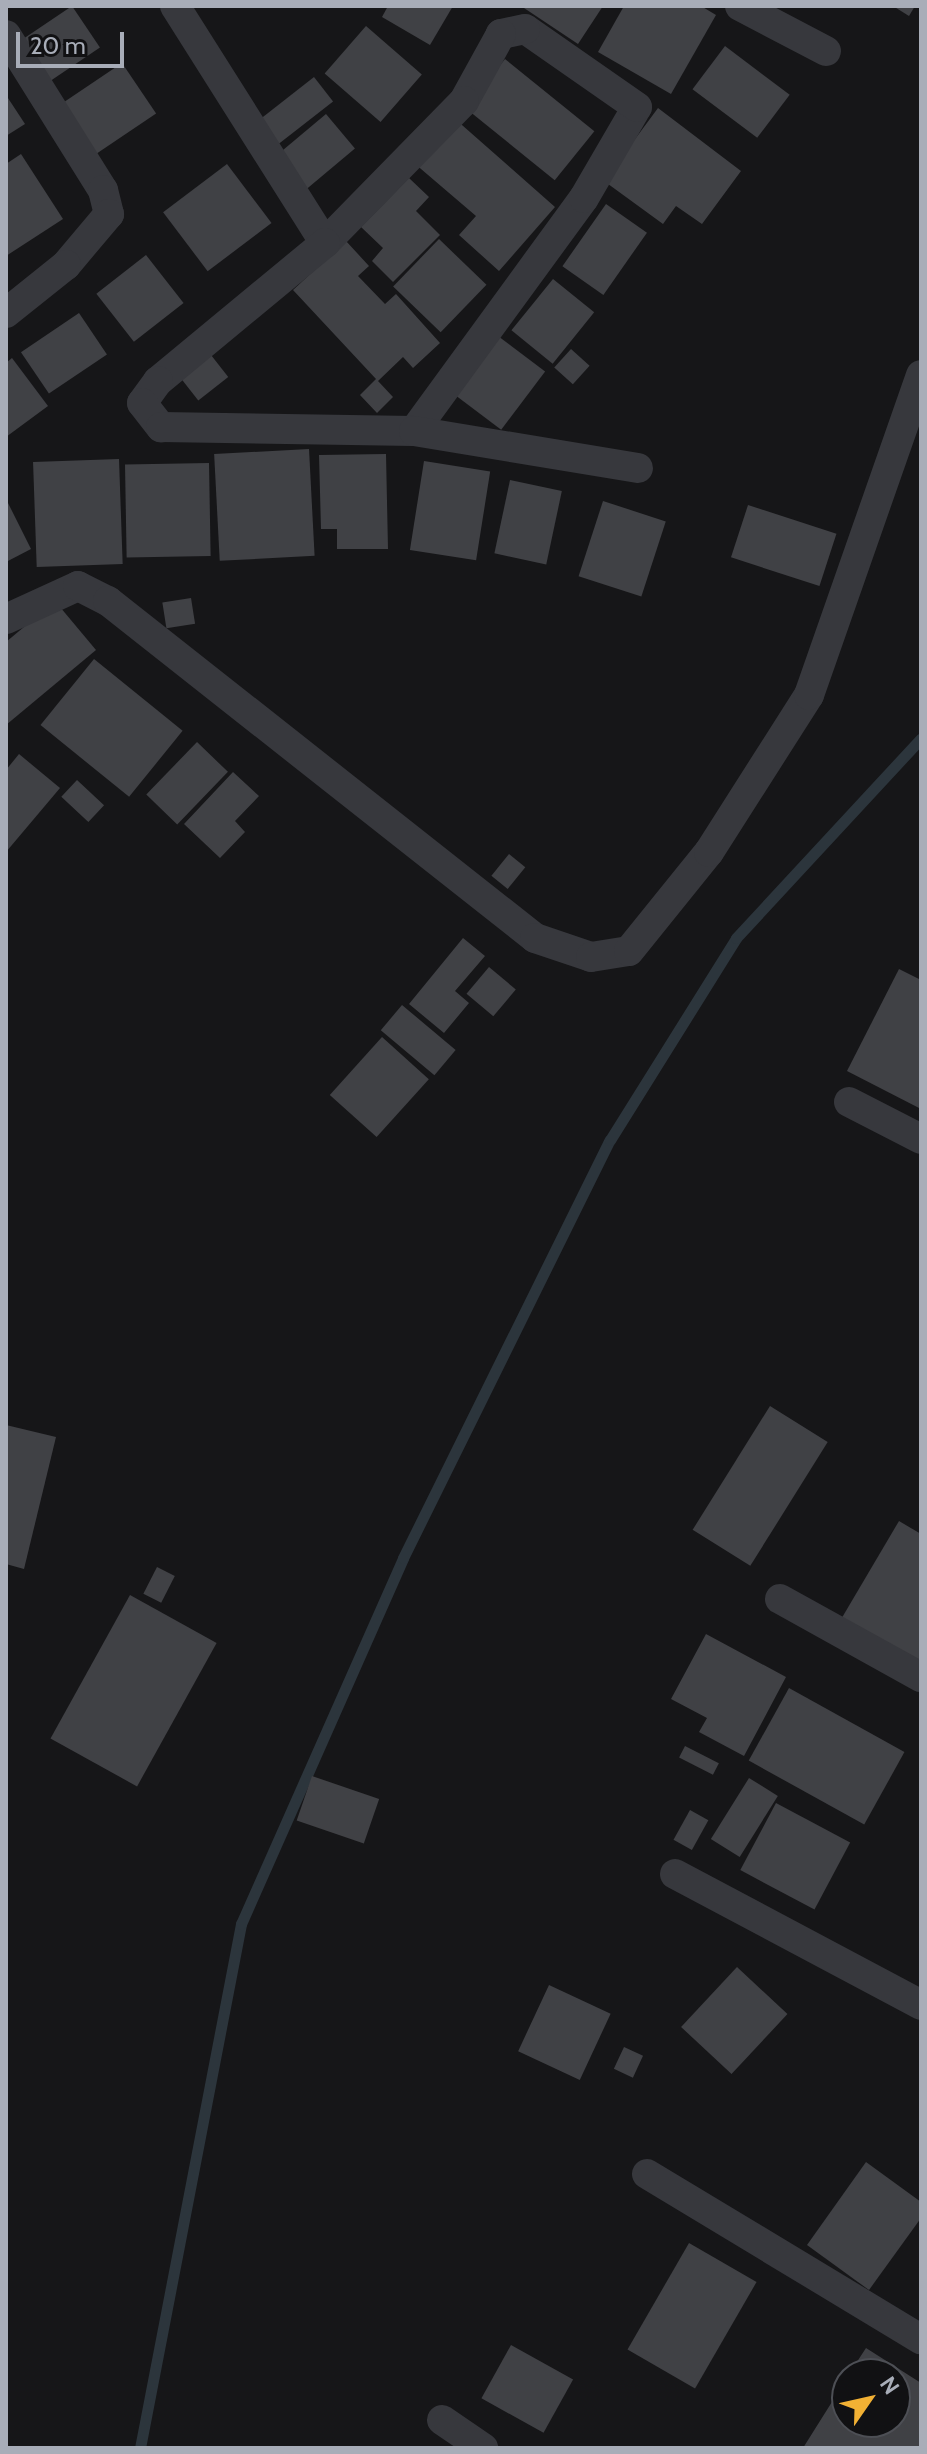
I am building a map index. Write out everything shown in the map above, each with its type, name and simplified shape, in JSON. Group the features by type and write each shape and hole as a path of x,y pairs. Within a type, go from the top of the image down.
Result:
{"street":[{"path":"175,6 325,243"},
{"path":"740,6 826,51"},
{"path":"414,431 584,198 637,107 525,29 511,28 501,34 464,101 325,243 158,381 142,403 145,415 161,427 414,431 638,468"},
{"path":"6,313 66,265 109,214 103,190 9,48"},
{"path":"6,619 78,586 108,601 535,938 591,957 629,951 709,852 809,695 921,375"},
{"path":"849,1102 921,1139"},
{"path":"780,1599 921,1677"},
{"path":"675,1874 921,2005"},
{"path":"647,2174 921,2339"},
{"path":"442,2420 483,2448"}],"building":[{"path":"72,6 100,47 47,83 19,42"},
{"path":"388,6 453,6 430,45 382,17"},
{"path":"521,6 603,6 578,44"},
{"path":"624,6 701,6 716,15 671,94 598,52"},
{"path":"893,6 915,6 909,16"},
{"path":"366,26 422,75 381,122 325,74"},
{"path":"725,46 790,95 757,138 693,89"},
{"path":"505,59 594,131 555,180 465,108"},
{"path":"122,63 156,114 89,159 55,108"},
{"path":"314,77 333,101 261,158 242,134"},
{"path":"6,95 25,124 6,136"},
{"path":"658,108 741,171 702,224 676,206 663,224 604,181"},
{"path":"326,114 355,148 305,190 276,156"},
{"path":"454,118 555,207 499,271 459,235 476,216 414,163"},
{"path":"21,154 63,219 6,256 6,164"},
{"path":"227,164 272,223 208,271 163,212"},
{"path":"409,178 429,197 416,211 440,235 393,282 372,261 383,248 361,227"},
{"path":"606,204 647,233 603,295 562,266"},
{"path":"439,239 486,285 441,332 393,286"},
{"path":"346,241 369,266 358,276 385,304 396,294 440,343 413,368 403,357 378,381 393,397 377,413 360,395 376,379 293,290"},
{"path":"146,255 184,303 134,342 96,294"},
{"path":"553,279 594,312 553,364 511,330"},
{"path":"79,313 107,354 49,394 21,352"},
{"path":"498,336 545,372 501,430 454,394"},
{"path":"571,349 590,366 573,384 554,368"},
{"path":"211,355 228,377 198,400 181,378"},
{"path":"12,358 48,406 6,437 6,363"},
{"path":"309,449 315,556 220,561 214,454"},
{"path":"386,454 388,549 337,549 337,529 321,529 319,455"},
{"path":"119,459 123,564 37,567 33,462"},
{"path":"424,461 490,471 476,560 410,550"},
{"path":"209,463 211,556 127,557 125,464"},
{"path":"510,480 562,491 546,564 494,553"},
{"path":"6,499 31,549 6,562"},
{"path":"603,501 666,521 641,597 579,576"},
{"path":"748,505 836,534 819,586 731,557"},
{"path":"191,598 195,624 166,628 162,603"},
{"path":"55,601 96,650 6,725 6,642"},
{"path":"94,659 183,731 129,797 41,725"},
{"path":"197,742 228,772 177,824 146,795"},
{"path":"19,754 60,788 6,852 6,770"},
{"path":"233,772 259,796 235,821 245,832 220,858 184,824"},
{"path":"77,780 104,805 88,822 61,797"},
{"path":"509,854 525,867 508,889 491,876"},
{"path":"463,938 485,956 455,991 469,1003 444,1033 409,1004"},
{"path":"489,967 516,989 493,1016 467,994"},
{"path":"899,969 921,980 921,1109 847,1071"},
{"path":"402,1005 456,1050 434,1075 381,1030"},
{"path":"382,1037 429,1079 377,1137 330,1095"},
{"path":"770,1406 828,1442 750,1566 693,1530"},
{"path":"6,1425 56,1437 24,1569 6,1564"},
{"path":"899,1521 921,1534 921,1669 840,1621"},
{"path":"157,1567 175,1576 161,1603 143,1594"},
{"path":"130,1595 217,1643 137,1786 50,1738"},
{"path":"706,1634 786,1677 744,1756 699,1732 707,1718 671,1699"},
{"path":"789,1688 904,1752 864,1825 749,1761"},
{"path":"685,1746 719,1763 713,1775 679,1758"},
{"path":"312,1776 379,1799 364,1844 297,1820"},
{"path":"749,1778 778,1796 740,1857 711,1839"},
{"path":"776,1803 850,1842 814,1910 740,1870"},
{"path":"690,1810 708,1820 692,1850 674,1840"},
{"path":"737,1967 787,2014 732,2074 681,2027"},
{"path":"549,1985 611,2014 580,2080 518,2051"},
{"path":"624,2047 643,2056 633,2078 614,2069"},
{"path":"866,2162 921,2202 921,2218 869,2290 807,2245"},
{"path":"689,2243 757,2282 695,2389 628,2350"},
{"path":"511,2345 573,2379 544,2433 481,2398"},
{"path":"866,2348 882,2358 859,2358"},
{"path":"911,2377 921,2383 921,2448 803,2448 831,2403 831,2438 911,2438"}],"waterway":[{"path":"140,2448 241,1924 403,1558 610,1140 736,938 921,738"}]}
